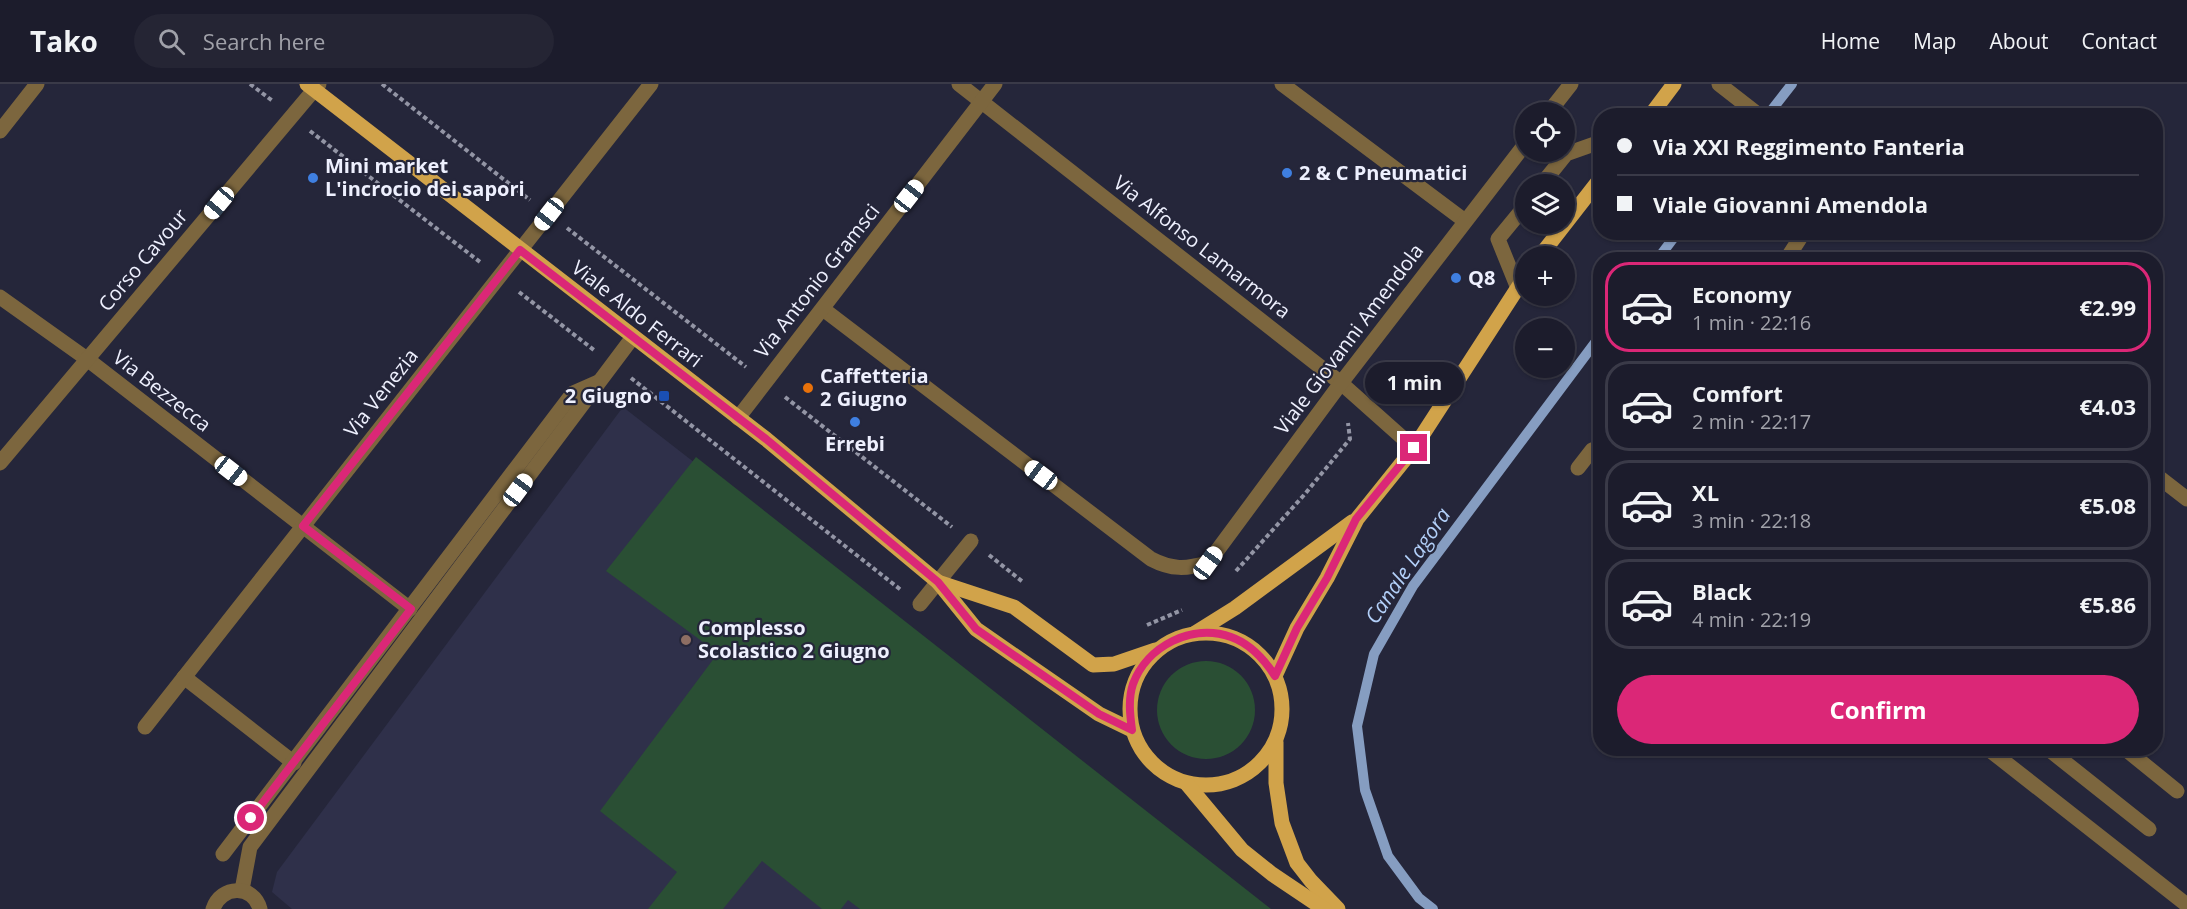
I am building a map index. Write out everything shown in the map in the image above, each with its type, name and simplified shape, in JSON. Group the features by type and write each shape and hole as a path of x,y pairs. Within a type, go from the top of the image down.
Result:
{"main road":[{"path":"1656,108 1674,84"},
{"name":"Viale Aldo Ferrari","path":"313,86 520,250 738,418 938,582 976,629 1099,714 1132,730"},
{"path":"1548,246 1593,188"},
{"path":"1275,676 1297,628 1327,578 1356,519 1414,448 1515,290"},
{"path":"1192,634 1235,608 1356,519"},
{"name":"Viale Aldo Ferrari","path":"938,582 1014,607 1093,665 1114,664 1160,649"},
{"path":"1276,741 1267,756 1239,779 1222,785 1187,784 1168,776 1152,764 1140,749 1132,730 1130,708 1133,685 1144,665 1160,649 1175,639 1192,634 1212,633 1232,637 1249,646 1264,659 1275,676 1280,692 1282,711 1276,741 1276,783 1282,823 1297,863 1338,909"},
{"path":"1187,784 1242,850 1272,874 1324,909"}],"street":[{"path":"0,131 37,84"},
{"name":"Via Venezia","path":"145,727 651,84"},
{"name":"Via Alfonso Lamarmora","path":"959,84 1341,382 1414,448"},
{"name":"Via Antonio Gramsci","path":"738,418 995,84"},
{"path":"1282,84 1465,221"},
{"path":"1557,102 1571,84"},
{"path":"1719,84 1750,108"},
{"name":"Corso Cavour","path":"0,463 292,116 313,86"},
{"path":"1550,174 1566,154 1593,144"},
{"name":"Viale Giovanni Amendola","path":"823,309 1151,559 1164,565 1187,569 1208,563 1341,382 1515,157"},
{"path":"1515,218 1498,239 1515,270"},
{"name":"Via Bezzecca","path":"0,297 87,359 411,609"},
{"path":"242,890 250,847 633,337"},
{"path":"223,854 573,393 600,381"},
{"path":"1578,468 1593,450"},
{"path":"2163,480 2187,499"},
{"path":"920,604 970,541"},
{"path":"184,677 294,763"},
{"path":"1997,756 2187,905"},
{"path":"2057,756 2149,829"},
{"path":"2134,756 2177,791"},
{"path":"213,909 215,902 227,892 242,890 256,899 260,909"}],"path":[{"path":"250,84 920,604"},
{"path":"382,84 970,541"}],"shaded area":[{"name":"Complesso Scolastico 2 Giugno","path":"623,407 1269,909 292,909 272,892 277,872"}],"green space":[{"path":"696,457 1271,909 860,909 848,900 841,909 822,909 762,861 723,909 648,909 677,872 600,811 718,653 606,571"},
{"path":"1206,661 1216,662 1233,669 1247,683 1254,700 1254,720 1247,737 1233,751 1216,758 1206,759 1196,758 1179,751 1165,737 1158,720 1157,710 1158,700 1165,683 1179,669 1196,662"}],"waterway":[{"name":"Canale Lagora","path":"1773,108 1792,84"},
{"name":"Canale Lagora","path":"1663,252 1672,240"},
{"name":"Canale Lagora","path":"1433,909 1419,898 1388,856 1365,790 1357,726 1374,654 1413,586 1593,345"}],"place":[{"name":"2 & C Pneumatici","path":"1287,173"},
{"name":"Mini market L'incrocio dei sapori","path":"313,178"},
{"name":"Q8","path":"1456,278"},
{"name":"Caffetteria 2 Giugno","path":"808,388"},
{"name":"2 Giugno","path":"664,396"},
{"name":"Errebi","path":"855,422"},
{"name":"Complesso Scolastico 2 Giugno","path":"686,640"}],"route":[{"path":"251,818 411,609 303,526 520,250 766,439 938,582 976,629 1099,714 1132,730 1130,708 1133,685 1144,665 1160,649 1175,639 1192,634 1212,633 1232,637 1249,646 1264,659 1275,676 1297,628 1327,578 1356,519 1414,448"}]}
